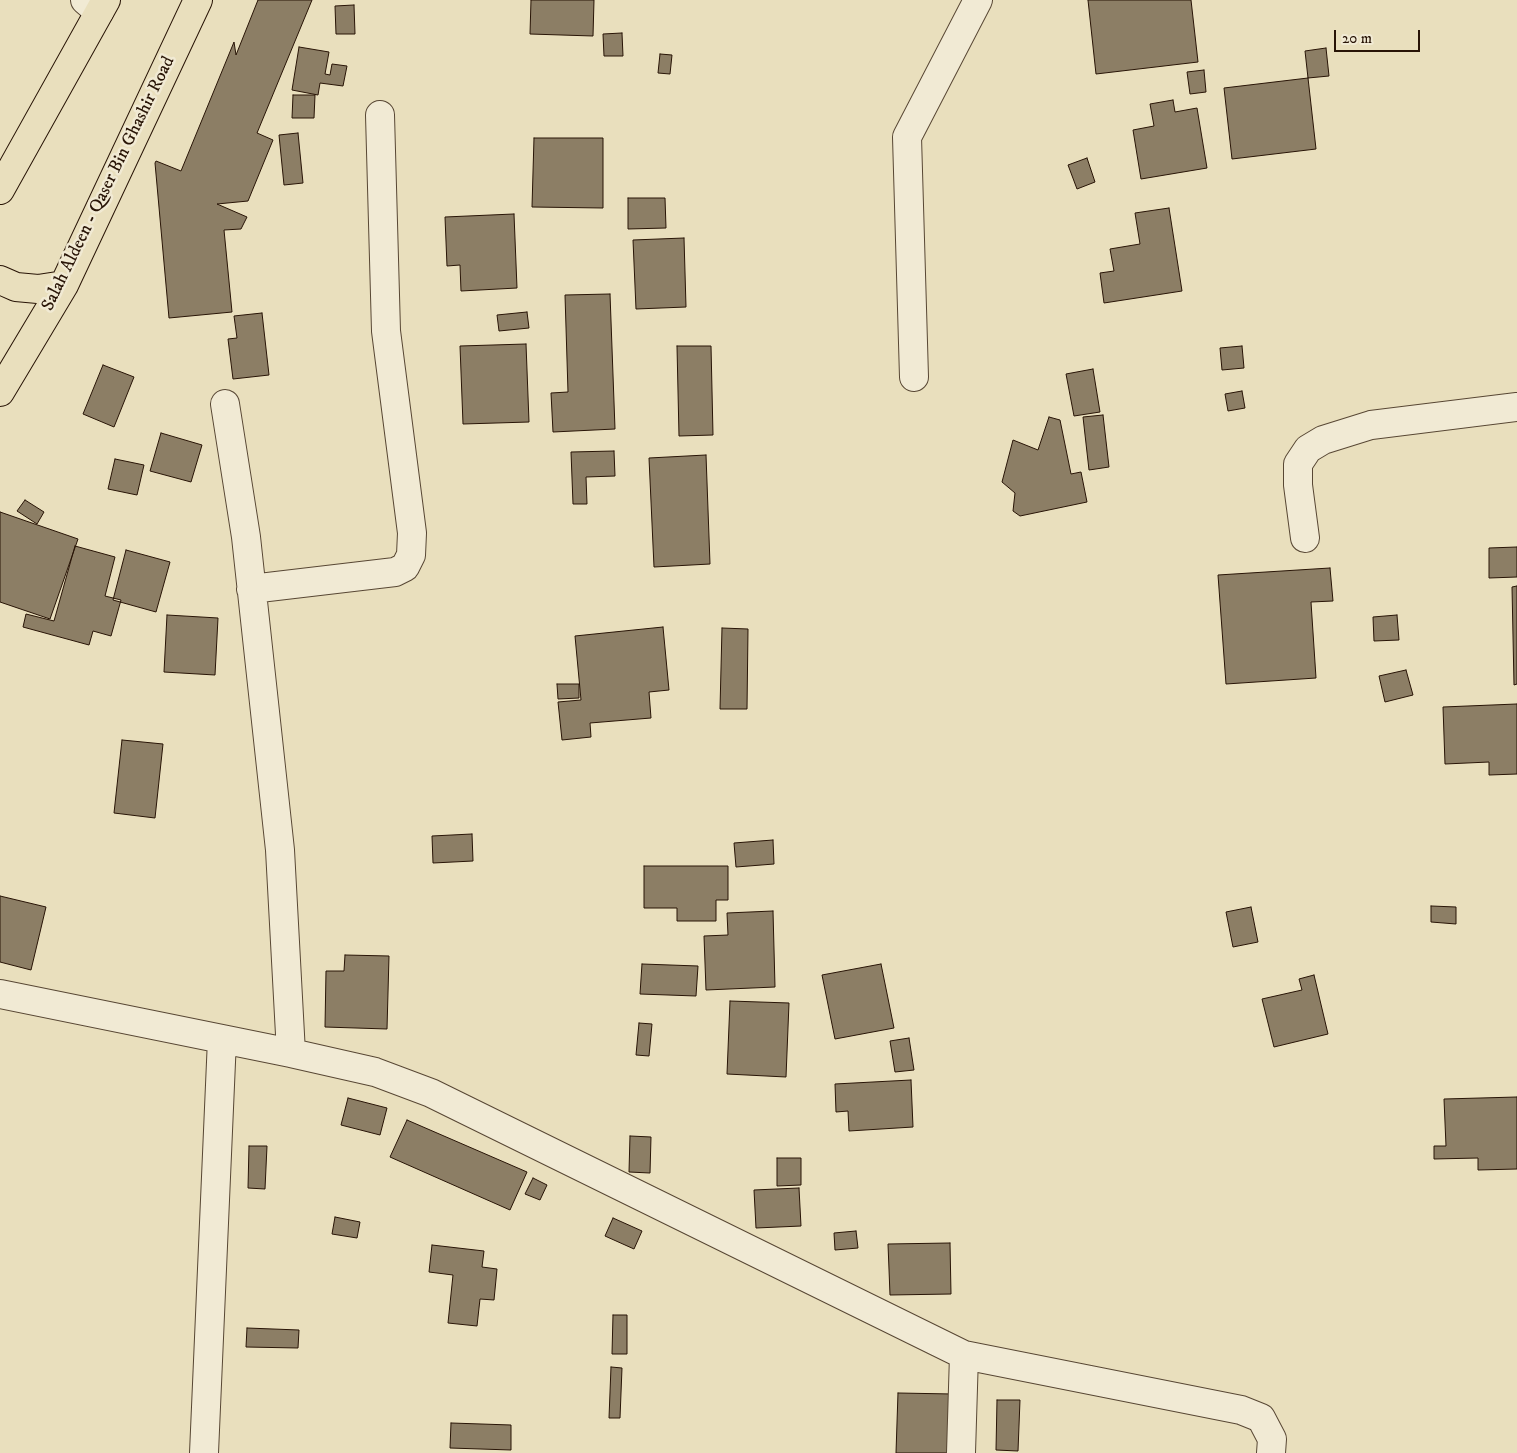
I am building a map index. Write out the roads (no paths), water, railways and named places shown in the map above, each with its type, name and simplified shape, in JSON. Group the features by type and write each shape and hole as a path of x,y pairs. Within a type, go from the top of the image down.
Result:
{"highway":[{"name":"Salah Aldeen - Qaser Bin Ghashir Road","path":"0,392 64,285 198,0"},
{"path":"0,190 97,4"},
{"path":"0,280 16,287 38,289 64,285"}],"street":[{"path":"914,377 907,137 978,0"},
{"path":"251,589 395,572 404,567 411,555 412,533 386,331 380,115"},
{"path":"225,404 246,537 280,850 291,1053"},
{"path":"1305,538 1298,485 1298,464 1308,449 1323,440 1371,425 1517,408"},
{"path":"0,994 375,1072 431,1093 964,1355 1241,1410 1261,1418 1272,1440 1271,1453"},
{"path":"204,1453 222,1039"},
{"path":"961,1453 964,1355"}]}
